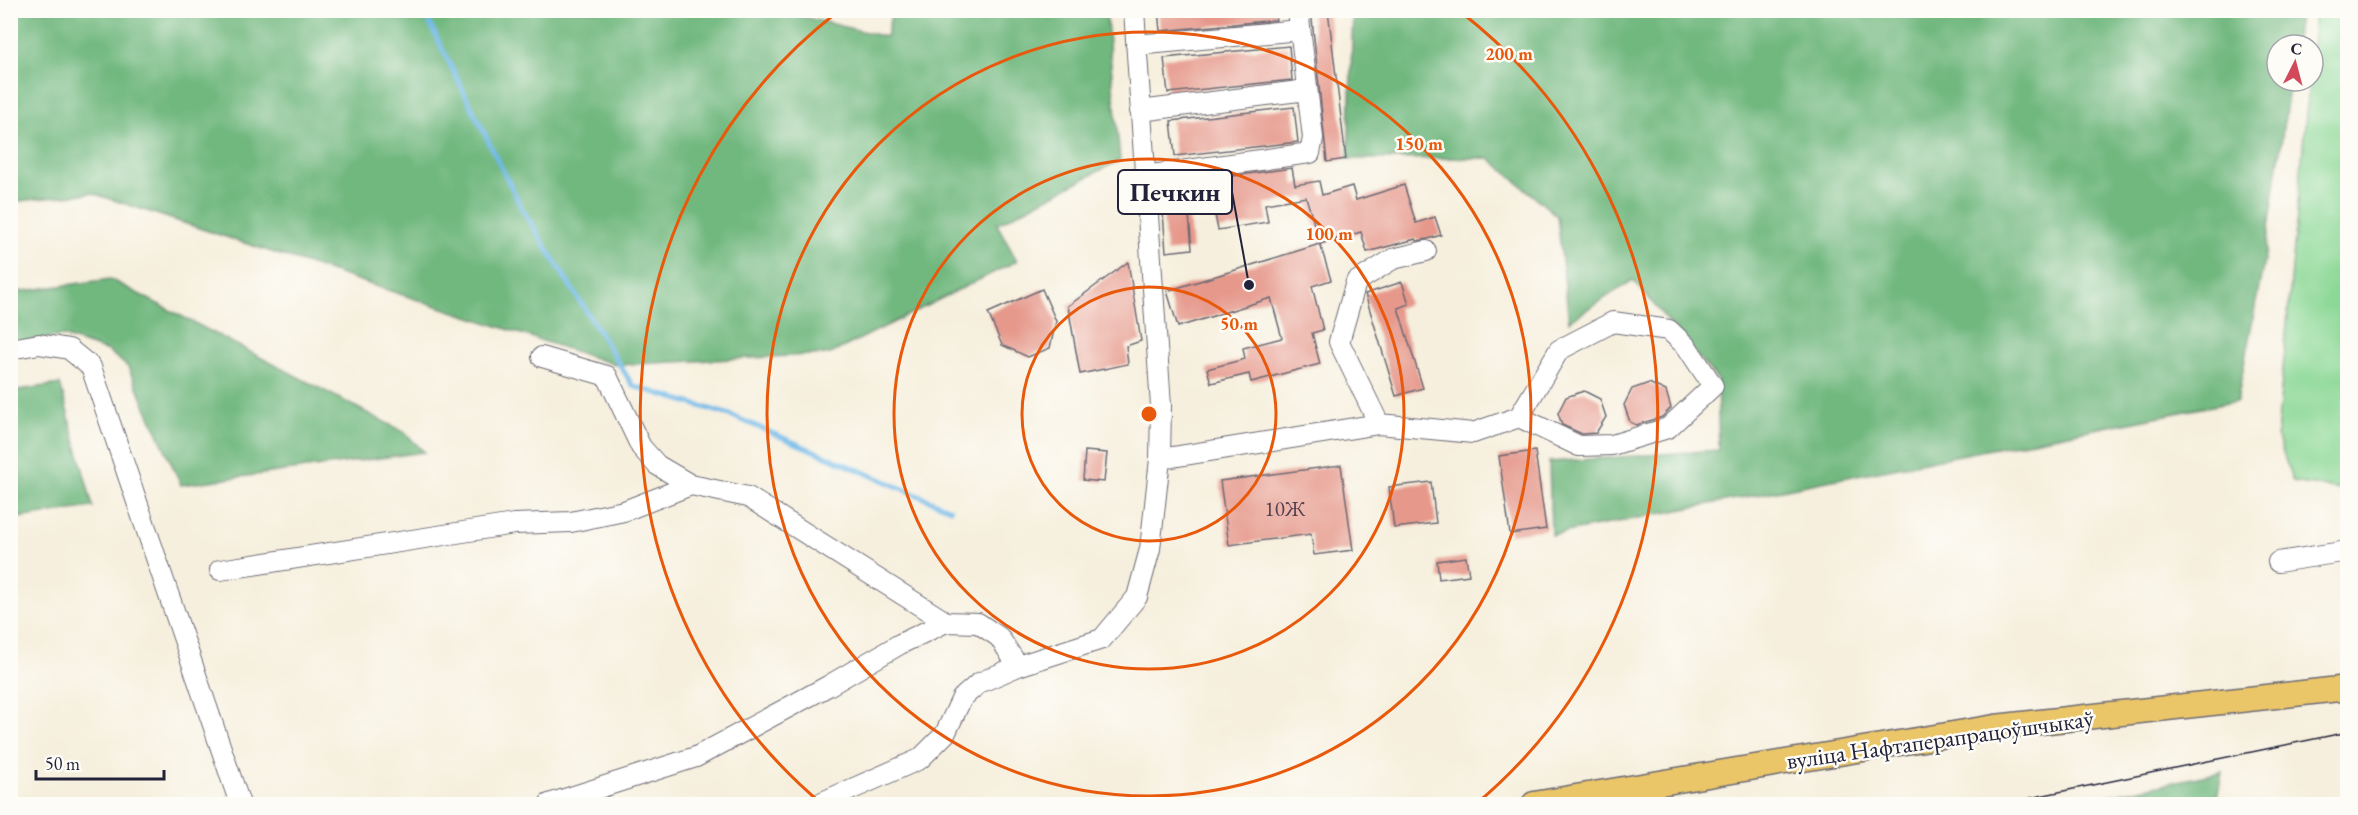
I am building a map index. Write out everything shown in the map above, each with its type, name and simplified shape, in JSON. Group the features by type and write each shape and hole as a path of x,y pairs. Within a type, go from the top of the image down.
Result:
{"main road":[{"name":"вуліца Нафтаперапрацоўшчыкаў","path":"1534,804 1995,727 2348,688"}],"street":[{"path":"818,804 920,759 945,734 962,698 979,683 1018,666 1102,639 1137,597 1150,549 1160,459 1161,406 1134,10"},
{"path":"1136,45 1299,20 1313,138 1310,153 1144,176"},
{"path":"1140,111 1307,90"},
{"path":"1378,424 1339,342 1356,282 1393,259 1426,252"},
{"path":"1160,459 1378,424 1473,433 1519,417 1559,350 1613,321 1669,330 1687,347 1713,387 1668,428 1612,445 1579,446 1519,417"},
{"path":"10,349 39,344 69,349 91,367 240,804"},
{"path":"542,357 608,376 641,447 657,465 691,485 748,497 945,622"},
{"path":"220,570 514,524 571,522 624,511 691,485"},
{"path":"2278,562 2348,551"},
{"path":"549,804 696,757 828,686 900,644 945,622 978,623 999,637 1018,666"}],"green space":[{"path":"784,10 784,12 886,37 892,11 1106,11 1120,160 997,224 1017,261 830,354 616,365 92,193 11,202 11,11"},
{"path":"1353,11 2300,11 2297,33 2265,33 2265,93 2288,93 2265,256 2237,401 1551,535 1549,462 1719,450 1717,379 1633,280 1569,321 1557,216 1489,158 1348,159"},
{"path":"2315,11 2347,11 2347,490 2293,482 2277,435 2308,93 2325,93 2325,33 2313,33"},
{"path":"110,279 404,432 424,452 181,485 128,367 108,351 62,336 11,344 10,293"},
{"path":"60,384 93,507 11,519 11,391"},
{"path":"2222,772 2216,804 2068,804"}],"building":[{"path":"1158,10 1275,10 1276,20 1160,31"},
{"path":"1311,10 1328,10 1346,159 1327,162"},
{"path":"1289,46 1292,80 1168,93 1164,58"},
{"path":"1294,107 1298,142 1175,156 1171,121"},
{"path":"1292,168 1295,185 1319,181 1322,195 1352,186 1356,200 1404,185 1416,223 1435,217 1441,235 1367,252 1361,232 1320,244 1306,197 1265,204 1268,222 1218,230 1214,210 1189,215 1192,249 1166,252 1162,199 1175,198 1173,184"},
{"path":"1320,244 1331,280 1312,286 1323,330 1312,333 1320,364 1251,382 1249,374 1211,383 1207,369 1245,359 1243,348 1282,338 1271,298 1178,327 1167,291"},
{"path":"1128,262 1141,341 1126,346 1128,364 1080,374 1068,306"},
{"path":"1402,282 1409,304 1398,308 1423,388 1396,396 1365,294"},
{"path":"1042,289 1056,321 1050,348 1028,357 1002,345 988,313"},
{"path":"1649,383 1666,391 1671,408 1662,417 1636,425 1630,422 1624,405 1632,389"},
{"path":"1584,391 1600,399 1606,417 1596,433 1582,434 1562,425 1558,413 1566,397"},
{"path":"1085,451 1107,453 1104,482 1083,480"},
{"path":"1535,451 1546,529 1510,534 1499,456"},
{"path":"1341,465 1353,550 1314,555 1311,534 1229,545 1220,481"},
{"path":"1431,482 1436,523 1394,528 1389,487"},
{"path":"1466,557 1469,575 1439,579 1437,561"}],"waterway":[{"path":"423,10 522,209 633,386 730,415 950,509"}],"tram line":[{"path":"2001,804 2348,732"}],"place":[{"name":"Печкин","path":"1249,285"}]}
